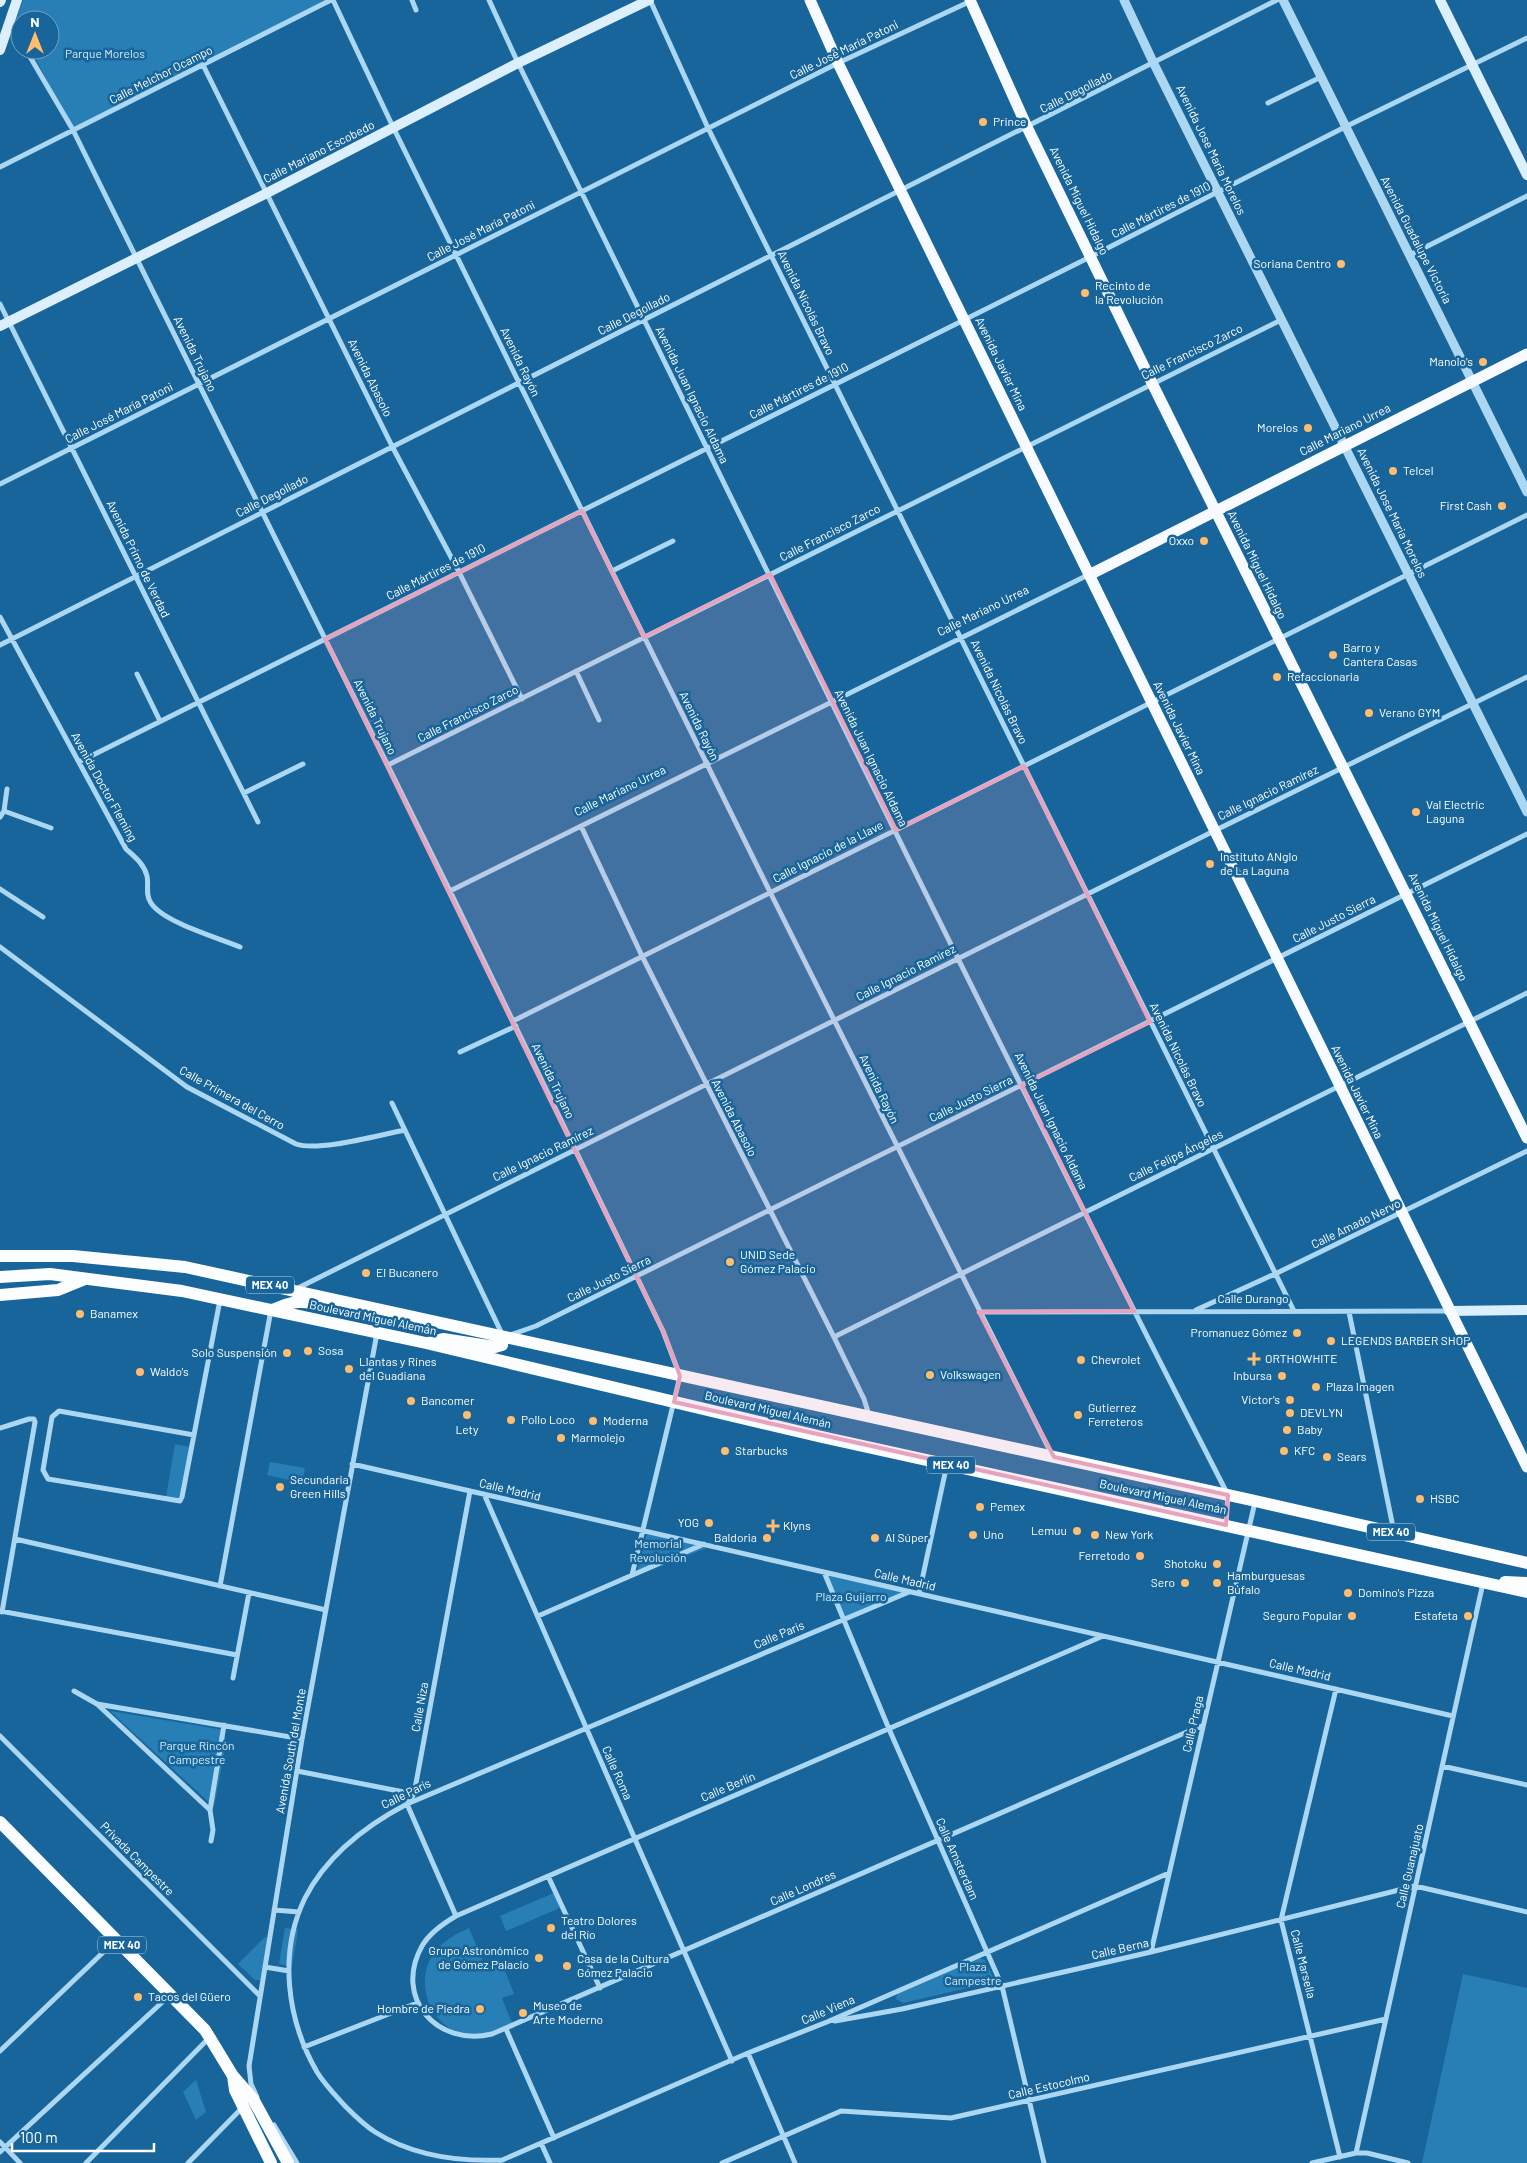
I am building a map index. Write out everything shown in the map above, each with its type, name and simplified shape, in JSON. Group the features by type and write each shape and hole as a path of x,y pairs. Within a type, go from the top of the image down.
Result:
{"highway":[{"name":"Boulevard Miguel Alemán","path":"0,1256 73,1256 186,1267 1228,1495 1527,1563"},
{"name":"Boulevard Miguel Alemán","path":"0,1277 50,1274 182,1291 377,1332 947,1464 1527,1592"},
{"path":"0,1295 58,1290 87,1278"},
{"path":"271,1310 302,1302 347,1313 364,1313 379,1309"},
{"path":"426,1343 443,1339 495,1347 502,1345 503,1337"},
{"path":"1483,1582 1527,1583"},
{"name":"MEX 40","path":"0,1822 117,1939 210,2037 233,2076 251,2100 288,2163"},
{"name":"MEX 40","path":"251,2100 271,2163"}],"main road":[{"name":"Calle Mariano Escobedo","path":"4,324 267,193 518,63 649,0"},
{"name":"Avenida Javier Mina","path":"810,0 838,63 1449,1311 1527,1466"},
{"name":"Avenida Miguel Hidalgo","path":"972,0 1027,127 1092,256 1215,511 1527,1138"},
{"path":"1440,0 1527,176"},
{"path":"0,50 10,21"},
{"name":"Calle Mariano Urrea","path":"1089,575 1527,354"},
{"name":"Calle Durango","path":"1449,1311 1527,1310"}],"street":[{"name":"Calle Melchor Ocampo","path":"0,167 332,0"},
{"name":"Avenida Rayón","path":"332,0 770,892 1054,1458"},
{"path":"412,0 416,10"},
{"name":"Avenida Juan Ignacio Aldama","path":"489,0 581,192 832,702 1134,1312 1228,1495"},
{"name":"Avenida Nicolás Bravo","path":"649,0 708,128 1294,1311"},
{"name":"Calle José María Patoni","path":"0,484 838,63 972,0"},
{"name":"Avenida Jose Maria Morelos","path":"1124,0 1281,320 1527,812"},
{"name":"Calle Degollado","path":"0,646 392,446 1154,64 1277,0"},
{"name":"Avenida Guadalupe Victoria","path":"1283,0 1527,492"},
{"name":"Calle Mártires de 1910","path":"79,762 1092,256 1345,127 1527,38"},
{"name":"Avenida Trujano","path":"32,60 73,130 450,891 663,1331 680,1376"},
{"name":"Avenida Abasolo","path":"204,65 392,446 459,572 522,698"},
{"path":"1268,103 1321,77"},
{"path":"1410,255 1527,196"},
{"name":"Avenida Primo de Verdad","path":"0,304 4,324 72,448 258,822"},
{"name":"Calle Francisco Zarco","path":"388,766 897,510 1281,320"},
{"name":"Calle Ignacio de la Llave","path":"460,1052 642,956 1527,515"},
{"path":"612,571 673,541"},
{"name":"Calle Mariano Urrea","path":"450,891 1089,575"},
{"name":"Avenida Doctor Fleming","path":"0,617 126,849 138,860 148,878 147,895 151,904 168,918 240,947"},
{"path":"576,671 598,720"},
{"path":"137,674 160,721"},
{"name":"Calle Ignacio Ramírez","path":"294,1290 1087,894 1527,677"},
{"path":"244,793 303,764"},
{"path":"0,817 4,811 7,789"},
{"path":"4,811 51,828"},
{"name":"Avenida Abasolo","path":"581,826 642,956 864,1398 870,1418"},
{"name":"Calle Justo Sierra","path":"503,1337 536,1326 1527,834"},
{"path":"0,889 43,917"},
{"name":"Calle Primera del Cerro","path":"0,947 160,1069 187,1087 296,1144 305,1147 405,1130"},
{"name":"Calle Felipe Ángeles","path":"834,1337 1527,993"},
{"path":"392,1104 503,1337"},
{"name":"Calle Amado Nervo","path":"1192,1311 1276,1274 1527,1151"},
{"path":"194,1436 59,1411 54,1413 52,1417 43,1470 44,1475 48,1479 180,1500 182,1497 194,1436 220,1299"},
{"path":"220,1586 271,1310"},
{"name":"Calle Durango","path":"980,1312 1449,1311"},
{"path":"1349,1312 1394,1533"},
{"name":"Avenida South del Monte","path":"296,2163 251,2100 249,2066 302,1739 377,1332"},
{"path":"632,1575 680,1376"},
{"path":"0,1428 29,1419 34,1419 35,1424 1,1612 237,1655"},
{"name":"Calle Madrid","path":"352,1464 1453,1716"},
{"path":"919,1594 947,1464"},
{"name":"Calle Niza","path":"406,1804 414,1794 470,1491"},
{"name":"Calle Roma","path":"484,1494 732,2061"},
{"path":"1226,1525 1228,1495"},
{"name":"Calle Praga","path":"1151,1952 1255,1501"},
{"path":"15,1539 326,1610"},
{"path":"538,1616 704,1544"},
{"name":"Calle Amsterdam","path":"824,1572 889,1729 1002,1986 1044,2163"},
{"name":"Calle Guanajuato","path":"1356,2153 1483,1582"},
{"name":"Calle París","path":"502,2160 477,2161 434,2155 391,2141 374,2132 358,2120 334,2095 318,2074 304,2047 292,2008 289,1971 293,1935 299,1912 322,1870 347,1844 368,1826 406,1804 910,1592"},
{"path":"233,1678 249,1593"},
{"name":"Calle Berlín","path":"417,2002 413,1990 413,1975 420,1950 423,1944 444,1924 456,1916 1103,1636"},
{"name":"Calle Marsella","path":"1336,1689 1282,1920 1340,2156"},
{"path":"74,1691 97,1704 210,1810"},
{"path":"97,1704 224,1724 302,1739"},
{"path":"211,1841 213,1830 210,1810 224,1724"},
{"name":"Calle Londres","path":"417,2002 427,2017 440,2027 454,2034 479,2037 506,2029 1203,1726"},
{"name":"Privada Campestre","path":"0,1736 260,1996"},
{"path":"1442,1766 1527,1785"},
{"path":"297,1771 414,1794"},
{"path":"406,1804 456,1916"},
{"name":"Calle Viena","path":"495,2163 748,2053 828,2022 1169,1873"},
{"path":"548,1876 600,1988"},
{"path":"1416,1886 1527,1912"},
{"name":"Calle Berna","path":"828,2022 902,2009 1151,1952 1416,1886"},
{"path":"274,1910 299,1912"},
{"path":"0,2051 117,1939"},
{"path":"265,1968 289,1971"},
{"path":"0,2152 170,1995"},
{"path":"304,2047 417,2002"},
{"name":"Calle Estocolmo","path":"722,2163 841,2111 951,2118 1386,2019"},
{"path":"506,2029 554,2138"},
{"path":"86,2163 210,2037"},
{"path":"748,2053 795,2163"},
{"path":"188,2163 251,2100"},
{"path":"0,2142 20,2163"},
{"path":"541,2143 550,2163"},
{"path":"1312,2163 1356,2153 1367,2153 1408,2162"}],"highlighted area":[{"path":"582,511 644,637 770,574 896,830 1024,766 1150,1022 1022,1085 1134,1311 979,1312 1054,1457 1228,1495 1226,1525 674,1402 680,1376 663,1331 325,639"}],"green space":[{"name":"Parque Morelos","path":"23,0 331,0 74,131 36,60 60,60 60,10 20,10"},
{"path":"175,1444 190,1447 183,1499 166,1497"},
{"path":"270,1462 305,1468 302,1483 267,1475"},
{"name":"Memorial Revolución","path":"647,1533 709,1547 636,1576"},
{"name":"Plaza Guijarro","path":"824,1574 906,1593 841,1620"},
{"name":"Parque Rincón Campestre","path":"110,1711 224,1730 226,1744 214,1807"},
{"path":"554,1893 560,1908 506,1931 500,1916"},
{"path":"285,1928 298,1930 292,1967 279,1964"},
{"path":"469,1928 486,1969 502,1963 514,1994 502,1998 514,2028 498,2034 475,2037 456,2032 445,2025 436,2015 425,1991 425,1977 428,1964 435,1952 446,1941"},
{"path":"265,1937 271,1938 261,1980 255,1980 238,1964"},
{"name":"Plaza Campestre","path":"978,1958 985,1960 994,1979 993,1982 903,2003 896,1999 897,1994"},
{"path":"1463,1974 1527,1988 1527,2163 1422,2163"},
{"path":"196,2080 206,2112 196,2120 183,2092"}],"place":[{"name":"Prince","path":"983,122"},
{"name":"Soriana Centro","path":"1341,264"},
{"name":"Recinto de la Revolución","path":"1085,293"},
{"name":"Manolo's","path":"1483,362"},
{"name":"Morelos","path":"1308,428"},
{"name":"Telcel","path":"1393,471"},
{"name":"First Cash","path":"1502,506"},
{"name":"Oxxo","path":"1204,541"},
{"name":"Barro y Cantera Casas","path":"1333,655"},
{"name":"Refaccionaria","path":"1277,677"},
{"name":"Verano GYM","path":"1369,713"},
{"name":"Val Electric Laguna","path":"1416,812"},
{"name":"Instituto ANglo de La Laguna","path":"1210,864"},
{"name":"UNID Sede Gómez Palacio","path":"730,1262"},
{"name":"El Bucanero","path":"366,1273"},
{"name":"Banamex","path":"80,1314"},
{"name":"Promanuez Gómez","path":"1297,1333"},
{"name":"LEGENDS BARBER SHOP","path":"1331,1341"},
{"name":"Sosa","path":"308,1351"},
{"name":"Solo Suspensión","path":"287,1353"},
{"name":"ORTHOWHITE","path":"1254,1359"},
{"name":"Chevrolet","path":"1081,1360"},
{"name":"Llantas y Rines del Guadiana","path":"349,1369"},
{"name":"Waldo's","path":"140,1372"},
{"name":"Volkswagen","path":"930,1375"},
{"name":"Inbursa","path":"1282,1376"},
{"name":"Plaza Imagen","path":"1316,1387"},
{"name":"Victor's","path":"1290,1400"},
{"name":"Bancomer","path":"411,1401"},
{"name":"DEVLYN","path":"1290,1413"},
{"name":"Lety","path":"467,1415"},
{"name":"Gutierrez Ferreteros","path":"1078,1415"},
{"name":"Pollo Loco","path":"511,1420"},
{"name":"Moderna","path":"593,1421"},
{"name":"Baby","path":"1287,1430"},
{"name":"Marmolejo","path":"561,1438"},
{"name":"Starbucks","path":"725,1451"},
{"name":"KFC","path":"1284,1451"},
{"name":"Sears","path":"1327,1457"},
{"name":"Secundaria Green Hills","path":"280,1487"},
{"name":"HSBC","path":"1420,1499"},
{"name":"Pemex","path":"980,1507"},
{"name":"YOG","path":"709,1523"},
{"name":"Klyns","path":"773,1526"},
{"name":"Lemuu","path":"1077,1531"},
{"name":"Uno","path":"973,1535"},
{"name":"New York","path":"1095,1535"},
{"name":"Baldoria","path":"767,1538"},
{"name":"Al Súper","path":"875,1538"},
{"name":"Ferretodo","path":"1140,1556"},
{"name":"Shotoku","path":"1217,1564"},
{"name":"Sero","path":"1185,1583"},
{"name":"Hamburguesas Búfalo","path":"1217,1583"},
{"name":"Domino's Pizza","path":"1348,1593"},
{"name":"Seguro Popular","path":"1352,1616"},
{"name":"Estafeta","path":"1468,1616"},
{"name":"Teatro Dolores del Río","path":"551,1928"},
{"name":"Grupo Astronómico de Gómez Palacio","path":"539,1958"},
{"name":"Casa de la Cultura Gómez Palacio","path":"567,1966"},
{"name":"Tacos del Güero","path":"138,1997"},
{"name":"Hombre de Piedra","path":"480,2009"},
{"name":"Museo de Arte Moderno","path":"523,2013"}]}
